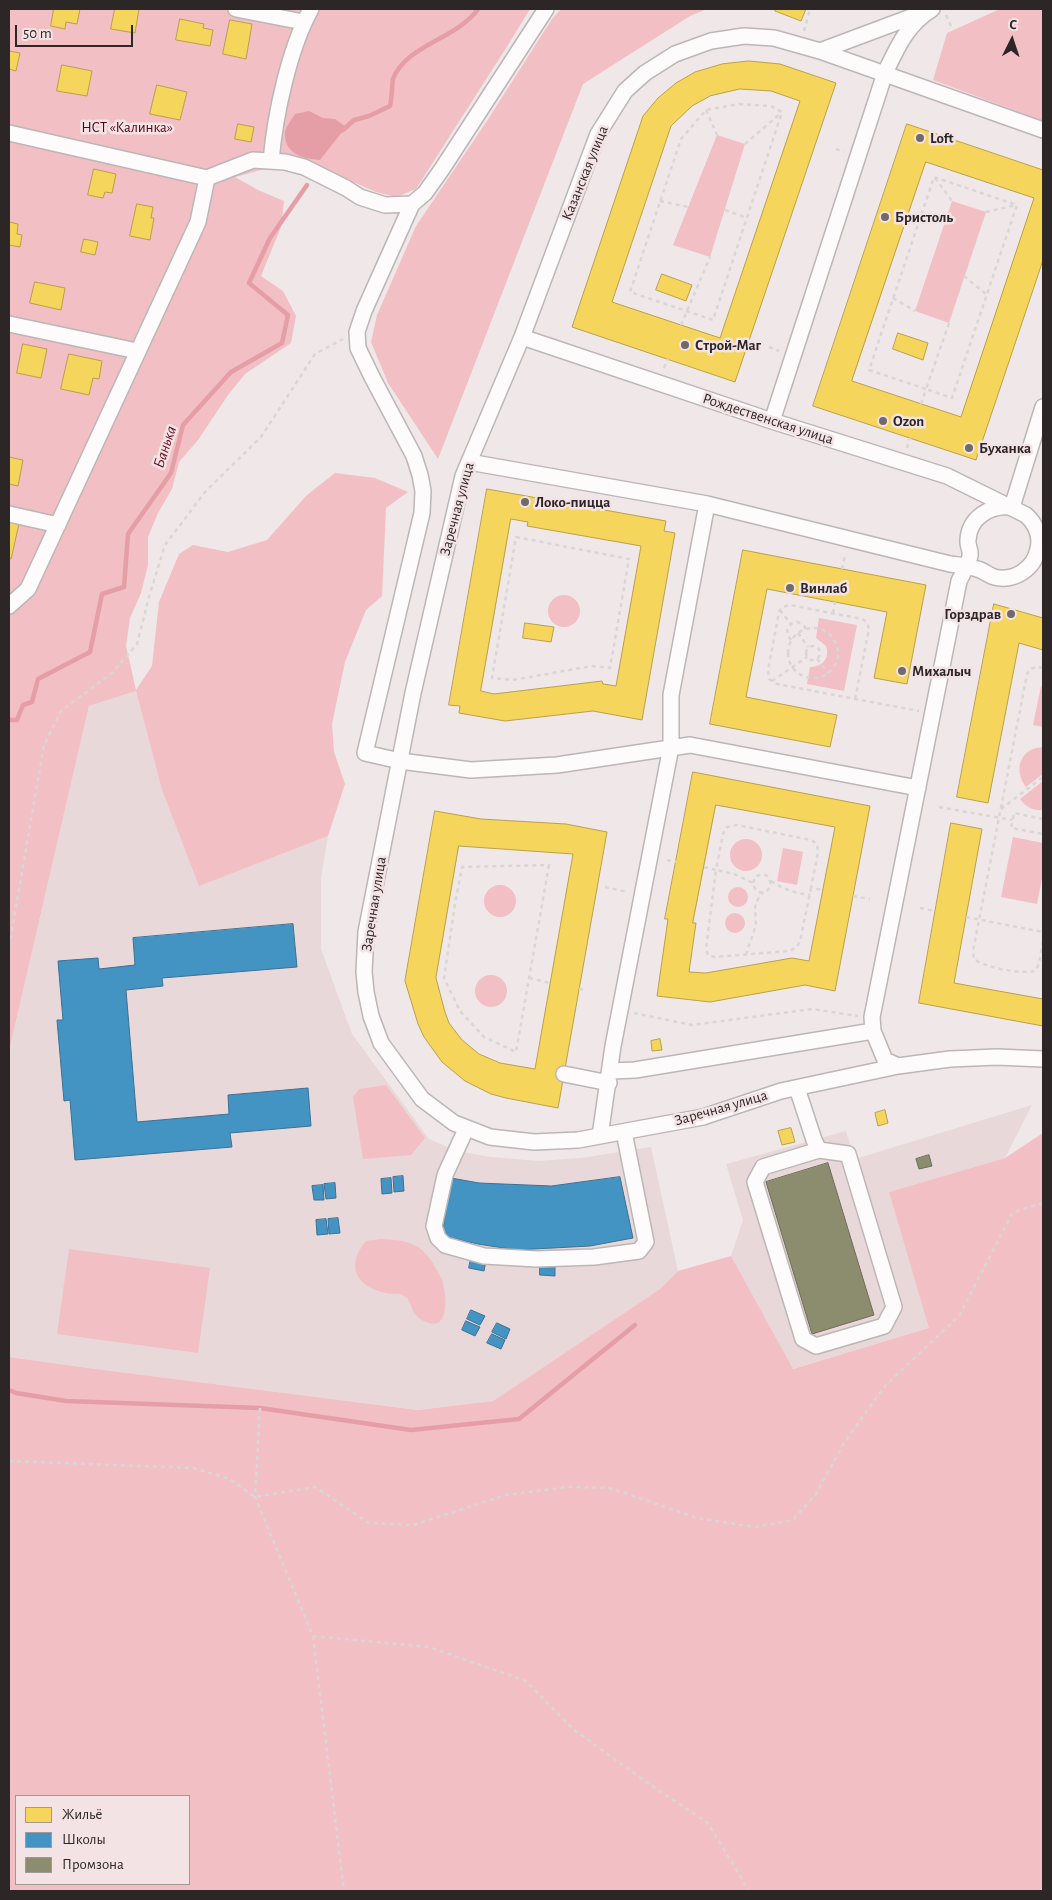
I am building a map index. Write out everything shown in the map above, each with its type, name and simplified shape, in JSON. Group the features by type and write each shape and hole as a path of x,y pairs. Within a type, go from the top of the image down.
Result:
{"street":[{"path":"236,9 307,16 291,61 274,131 271,161"},
{"path":"546,9 442,169 425,193 412,204 364,311 357,332 358,348 414,456 423,491 422,512 365,753 400,761 471,770 557,765 690,745 918,788"},
{"path":"820,51 936,10"},
{"path":"772,421 885,73 901,39 912,24 936,10"},
{"name":"Казанская улица","path":"495,397 522,336 598,134 625,91 645,73 675,54 711,40 744,36 774,38 885,73 1043,130"},
{"path":"9,133 207,178 253,160 285,162 304,167 360,197 384,205 412,204"},
{"path":"9,606 28,589 58,525 198,222 207,178"},
{"path":"9,324 137,351"},
{"name":"Рождественская улица","path":"469,462 707,504 950,564 966,566 996,577 1004,578 1037,570 1040,529 1026,515 1012,507 947,476 772,421 522,336"},
{"name":"Заречная улица","path":"495,397 463,476 458,495 413,693 366,932 364,972 366,992 371,1016 380,1043 422,1099 454,1123 490,1137 534,1142 578,1140 703,1117 780,1091 898,1066 950,1058 997,1057 1043,1059"},
{"path":"898,1066 885,1060 872,1024 959,581 970,556 968,539 974,522 986,511 1003,506 1012,507 1043,408"},
{"path":"600,1136 620,1010 671,747 671,695 707,504"},
{"path":"9,514 58,525"},
{"path":"564,1074 610,1077 635,1070 872,1024"},
{"path":"797,1088 819,1150"},
{"path":"466,1129 445,1175 434,1226 438,1238 445,1245 484,1256 537,1259 594,1257 640,1251 646,1242 624,1132"},
{"path":"819,1150 848,1154 894,1307 884,1326 816,1346 802,1339 755,1182 763,1167 819,1150"}],"path":[{"path":"801,45 810,9"},
{"path":"936,10 951,26"},
{"path":"739,104 771,106 782,112 712,320 630,292 681,139 706,110 739,104"},
{"path":"706,110 717,135"},
{"path":"745,144 782,112"},
{"path":"934,177 952,201"},
{"path":"934,177 1017,205"},
{"path":"934,177 869,370 952,398 1017,205"},
{"path":"660,201 688,207"},
{"path":"986,212 1017,205"},
{"path":"725,210 747,218"},
{"path":"681,325 710,257"},
{"path":"964,276 987,295"},
{"path":"893,298 915,311"},
{"path":"922,404 949,322"},
{"path":"9,947 44,745 61,711 112,673 137,644 165,545 204,492 261,437 315,354 357,332"},
{"path":"664,368 668,359"},
{"path":"906,450 910,438"},
{"path":"516,537 630,559 610,668 592,666 514,680 492,678 516,537"},
{"path":"842,569 845,555"},
{"path":"833,613 835,602"},
{"path":"855,699 869,629 867,622 862,619 790,605 782,607 768,670 769,679 777,684 855,699 933,713"},
{"path":"780,610 791,624"},
{"path":"791,640 787,630 791,624 798,622 806,629"},
{"path":"818,628 825,630 836,641 838,656 836,664 828,673 816,678 808,678 800,675 792,667 788,655 791,640 798,633 806,629 818,628"},
{"path":"798,633 808,647"},
{"path":"808,647 814,645 818,648 820,654 817,659"},
{"path":"807,657 806,651 808,647"},
{"path":"772,681 807,657"},
{"path":"807,657 812,660 817,659"},
{"path":"817,659 828,673"},
{"path":"1043,668 1030,668 1026,674 973,951 974,959 981,964 1026,973 1035,971 1039,964 1043,941"},
{"path":"1000,810 1043,777"},
{"path":"939,806 1012,820"},
{"path":"1043,819 1014,813 1011,828 1043,834"},
{"path":"737,826 802,838 817,844 818,852 810,895 797,947 789,951 715,957 708,955 706,949 716,870 723,834 727,827 737,826"},
{"path":"667,860 676,862"},
{"path":"549,865 528,978 516,1052 484,1037 460,1011 444,978 454,904 462,867 549,865"},
{"path":"704,867 734,874 752,883 754,888 763,892"},
{"path":"752,883 756,876 760,874 768,876 771,881 783,889 810,895"},
{"path":"746,954 755,930 756,918 754,908 756,901 763,892 768,890 771,886 771,881"},
{"path":"605,887 643,895"},
{"path":"811,888 823,890"},
{"path":"853,896 870,899"},
{"path":"920,908 935,911"},
{"path":"966,917 1043,932"},
{"path":"528,978 550,983"},
{"path":"579,988 587,990"},
{"path":"620,1010 692,1025 812,1009 872,1024"},
{"path":"9,1461 193,1468 230,1479 256,1497 314,1487 369,1523 413,1525 506,1495 569,1487 610,1488 697,1518 755,1527 793,1520 816,1494 844,1443 884,1387 959,1316 1013,1212 1043,1203"},
{"path":"260,1408 256,1497 313,1636 344,1891"},
{"path":"313,1636 429,1648 526,1681 573,1729 708,1823 749,1891"}],"shaded area":[{"path":"309,111 323,118 335,119 346,127 320,160 295,154 287,145 285,139 285,132 295,114"},
{"path":"136,691 162,790 199,885 328,836 321,878 321,949 352,1034 429,1139 456,1151 491,1157 538,1161 581,1158 651,1147 678,1271 660,1289 493,1401 418,1410 9,1357 9,1051 89,706"},
{"path":"1032,1105 1005,1158 889,1192 930,1328 792,1369 731,1256 743,1220 726,1164 846,1131 855,1159"}],"green space":[{"name":"НСТ «Калинка»","path":"9,9 530,9 416,189 396,197 376,192 311,163 279,153 279,165 235,177 258,190 284,201 281,227 261,276 283,291 296,316 291,343 245,374 228,395 198,440 179,462 172,489 158,513 148,537 148,565 141,593 130,618 126,646 136,690 152,666 159,602 179,554 193,545 228,552 267,540 307,495 335,473 375,478 408,492 386,508 382,596 366,610 345,662 332,724 334,752 345,784 328,836 199,886 162,790 136,691 89,706 9,1051"},
{"path":"561,9 707,9 690,16 583,84 438,459 388,383 371,342 377,315 416,226 485,124 552,19"},
{"path":"1000,9 1043,9 1043,121 933,80 947,33"},
{"path":"717,135 745,144 710,257 673,245"},
{"path":"952,201 986,212 949,323 915,311"},
{"path":"564,595 575,600 580,611 575,622 564,627 553,622 548,611 553,600"},
{"path":"819,618 857,625 844,691 807,684 810,667 822,664 827,654 826,646 816,638"},
{"path":"1041,686 1043,687 1043,727 1033,725"},
{"path":"1043,747 1043,774 1026,787 1020,774 1021,761 1029,751"},
{"path":"1043,781 1043,810 1030,808 1020,799"},
{"path":"1013,837 1043,843 1043,873 1037,904 1001,897"},
{"path":"746,839 757,844 762,855 757,866 746,871 735,866 730,855 735,844"},
{"path":"783,848 803,852 797,885 777,881"},
{"path":"500,885 511,890 516,901 511,912 500,917 489,912 484,901 489,890"},
{"path":"738,887 745,890 748,897 745,904 738,907 731,904 728,897 731,890"},
{"path":"735,913 742,916 745,923 742,930 735,933 728,930 725,923 728,916"},
{"path":"491,975 502,980 507,991 502,1002 491,1007 480,1002 475,991 480,980"},
{"path":"386,1085 425,1138 411,1155 363,1159 353,1097 359,1089"},
{"path":"1043,1133 1043,1891 9,1891 9,1357 418,1410 493,1401 660,1289 678,1271 731,1256 793,1369 929,1328 889,1192 1005,1158"},
{"path":"381,1239 399,1240 413,1244 430,1259 444,1286 445,1311 438,1322 432,1324 419,1318 413,1311 407,1298 402,1295 376,1290 361,1281 355,1267 360,1250 366,1241"},
{"path":"69,1249 210,1268 198,1353 57,1334"}],"building: Жильё":[{"path":"54,9 80,9 77,24 66,22 65,29 51,26"},
{"path":"115,9 139,9 135,33 111,29"},
{"path":"776,9 806,9 801,21 775,11"},
{"path":"180,19 204,24 203,28 213,30 210,46 176,40"},
{"path":"230,20 252,24 246,59 223,54"},
{"path":"9,51 20,53 16,71 9,69"},
{"path":"749,61 780,64 836,83 735,382 572,327 643,116 658,98 676,83 695,72 722,64","holes":["740,89 771,91 800,101 720,338 612,302 671,126 692,106 710,96"]},
{"path":"62,65 92,71 87,96 57,91"},
{"path":"157,85 187,92 180,120 150,114"},
{"path":"238,124 254,127 251,142 235,139"},
{"path":"907,124 1043,170 1043,260 976,460 813,406","holes":["926,162 1034,198 961,417 852,381"]},
{"path":"94,169 116,174 112,193 105,192 103,198 88,195"},
{"path":"137,204 153,207 151,218 154,218 150,240 130,236"},
{"path":"9,222 18,224 17,234 22,235 20,247 9,245"},
{"path":"84,239 98,242 95,255 81,252"},
{"path":"662,274 692,285 686,301 656,290"},
{"path":"35,282 65,288 61,310 30,303"},
{"path":"898,333 928,343 923,360 893,349"},
{"path":"23,344 47,349 41,378 17,373"},
{"path":"69,354 102,361 99,379 93,378 89,395 61,389"},
{"path":"9,457 23,460 18,486 9,484"},
{"path":"487,489 666,521 664,531 675,533 642,720 593,711 505,721 459,713 460,706 449,705","holes":["511,519 528,522 527,526 641,546 616,686 603,684 602,681 494,694 481,691"]},
{"path":"9,522 19,524 11,559 9,558"},
{"path":"743,550 926,585 907,684 874,678 887,612 767,589 746,697 837,715 830,747 710,724"},
{"path":"994,604 1043,618 1043,650 1019,643 988,803 957,797"},
{"path":"525,623 554,627 551,642 523,638"},
{"path":"693,772 870,806 835,991 805,985 710,1002 657,996 668,919 665,919","holes":["716,805 835,827 809,961 792,958 706,973 689,972 696,923 693,923"]},
{"path":"435,811 481,819 566,824 607,832 558,1108 491,1094 465,1081 442,1062 424,1037 418,1024 405,981","holes":["459,846 573,854 535,1069 500,1063 479,1054 462,1040 449,1023 436,978"]},
{"path":"951,823 982,829 954,983 1043,999 1043,1026 919,1003"},
{"path":"660,1039 662,1050 652,1051 651,1041"},
{"path":"885,1110 888,1123 878,1126 875,1113"},
{"path":"791,1128 795,1142 782,1145 778,1131"}],"building: Школы":[{"path":"293,924 297,967 162,978 163,986 126,990 137,1122 229,1114 228,1095 308,1088 311,1126 230,1133 232,1147 75,1160 70,1100 64,1101 57,1020 63,1020 58,961 98,958 99,969 135,965 133,938"},
{"path":"403,1176 404,1191 394,1192 393,1177"},
{"path":"620,1177 633,1238 590,1246 516,1250 442,1236 451,1178 479,1183 551,1186"},
{"path":"391,1178 392,1193 382,1194 381,1179"},
{"path":"335,1183 336,1198 326,1199 324,1184"},
{"path":"323,1185 324,1200 314,1200 312,1186"},
{"path":"338,1218 340,1233 329,1234 328,1219"},
{"path":"326,1219 328,1234 317,1235 316,1220"},
{"path":"471,1258 486,1260 484,1271 469,1268"},
{"path":"540,1265 555,1266 555,1276 540,1275"},
{"path":"471,1310 485,1316 480,1325 467,1319"},
{"path":"466,1321 480,1327 475,1336 462,1330"},
{"path":"497,1323 510,1329 506,1339 492,1332"},
{"path":"492,1334 505,1340 501,1349 487,1343"}],"building: Промзона":[{"path":"929,1155 932,1166 919,1169 916,1159"},
{"path":"828,1163 874,1315 812,1334 766,1182"}],"waterway":[{"name":"Банька","path":"343,130 354,120 369,116 390,106 393,79 400,67 420,50 458,28 478,9"},
{"name":"Банька","path":"9,720 17,720 23,705 32,702 38,679 90,652 102,594 124,587 128,534 171,473 183,425 231,372 282,343 288,315 249,283 270,238 307,185"},
{"path":"9,1390 16,1393 66,1401 260,1408 411,1430 519,1419 635,1325"}],"place":[{"name":"Loft","path":"920,138"},
{"name":"Бристоль","path":"885,217"},
{"name":"Строй-Маг","path":"685,345"},
{"name":"Ozon","path":"883,421"},
{"name":"Буханка","path":"969,448"},
{"name":"Локо-пицца","path":"525,502"},
{"name":"Винлаб","path":"790,588"},
{"name":"Горздрав","path":"1011,614"},
{"name":"Михалыч","path":"902,671"}]}
